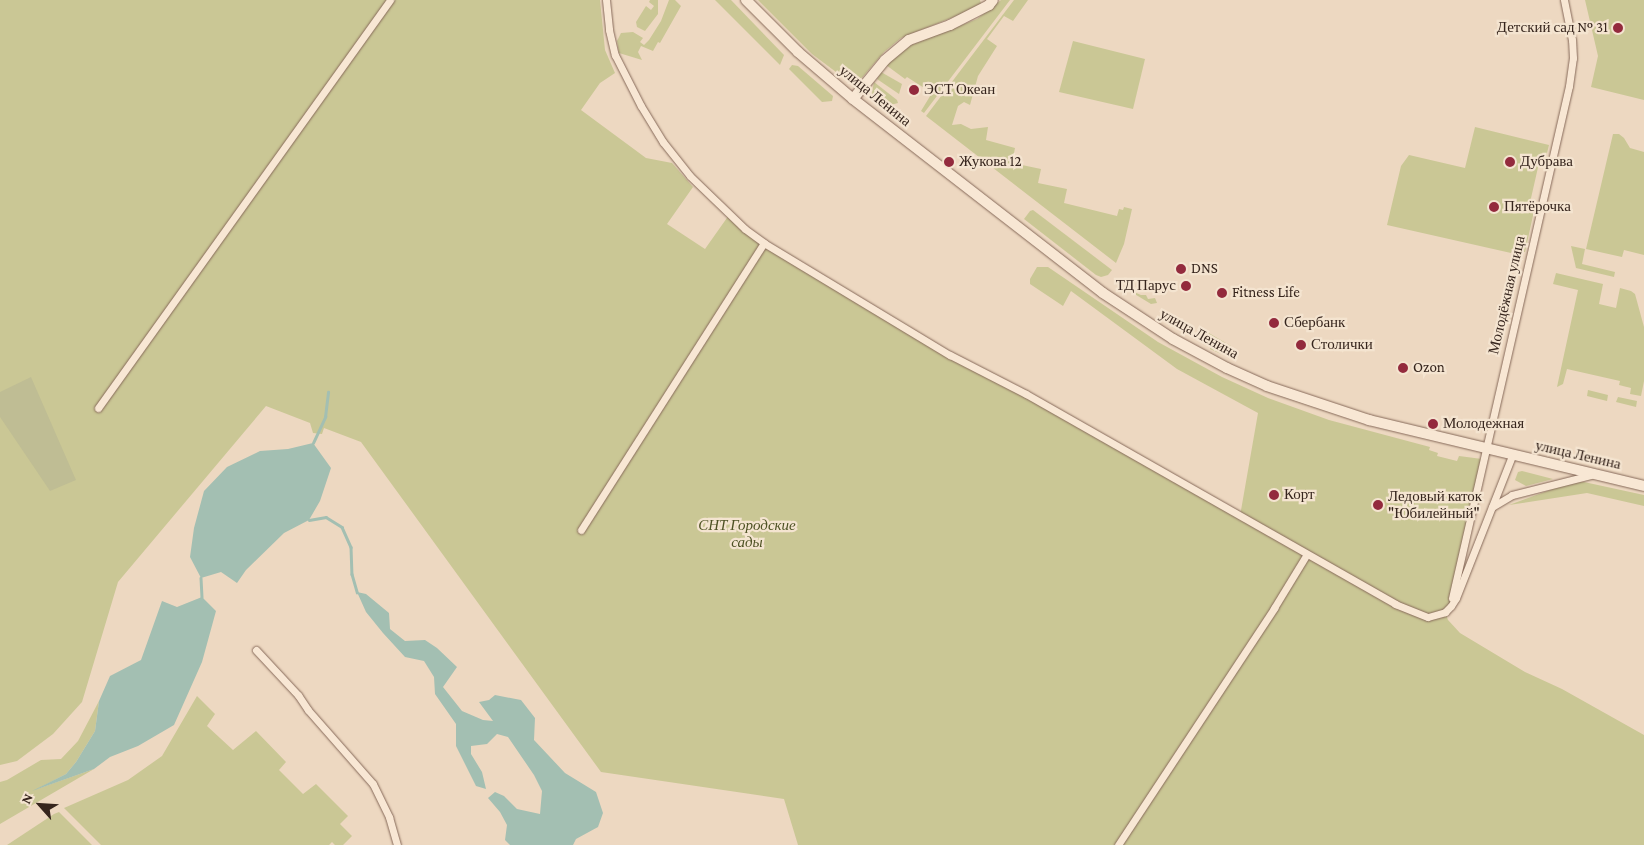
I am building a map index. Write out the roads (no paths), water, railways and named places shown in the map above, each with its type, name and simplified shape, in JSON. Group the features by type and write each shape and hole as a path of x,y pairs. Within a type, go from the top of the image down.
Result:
{"main road":[{"name":"улица Ленина","path":"746,0 798,52 853,99 1103,293 1173,339 1228,368 1306,400 1369,420 1512,456 1644,486"},
{"path":"853,99 885,60 909,40 950,25 988,5 993,0"}],"street":[{"path":"98,408 390,0"},
{"path":"606,0 609,30 621,70 663,142 690,176 730,215 764,243 950,355 1026,394 1307,554 1417,614 1428,617 1445,612 1456,598 1512,456"},
{"name":"Молодёжная улица","path":"1451,606 1568,86 1573,58 1572,40 1564,0"},
{"path":"581,530 764,243"},
{"path":"1492,507 1512,495 1593,474"},
{"path":"1118,845 1274,608 1307,554"},
{"path":"256,650 298,695 313,716 373,784 389,817 397,845"}],"waterway":[{"path":"313,443 325,417 328,392"},
{"path":"309,520 326,517 342,527 351,547 352,574 357,592"},
{"path":"201,578 202,597"}],"place":[{"name":"Детский сад № 31","path":"1618,28"},
{"name":"ЭСТ Океан","path":"914,90"},
{"name":"Жукова 12","path":"949,162"},
{"name":"Дубрава","path":"1510,162"},
{"name":"Пятёрочка","path":"1494,207"},
{"name":"DNS","path":"1181,269"},
{"name":"ТД Парус","path":"1186,286"},
{"name":"Fitness Life","path":"1222,293"},
{"name":"Сбербанк","path":"1274,323"},
{"name":"Столички","path":"1301,345"},
{"name":"Ozon","path":"1403,368"},
{"name":"Молодежная","path":"1433,424"},
{"name":"Корт","path":"1274,495"},
{"name":"Ледовый каток \"Юбилейный\"","path":"1378,505"}],"park label":[{"name":"СНТ Городские сады","path":"747,534"}]}
